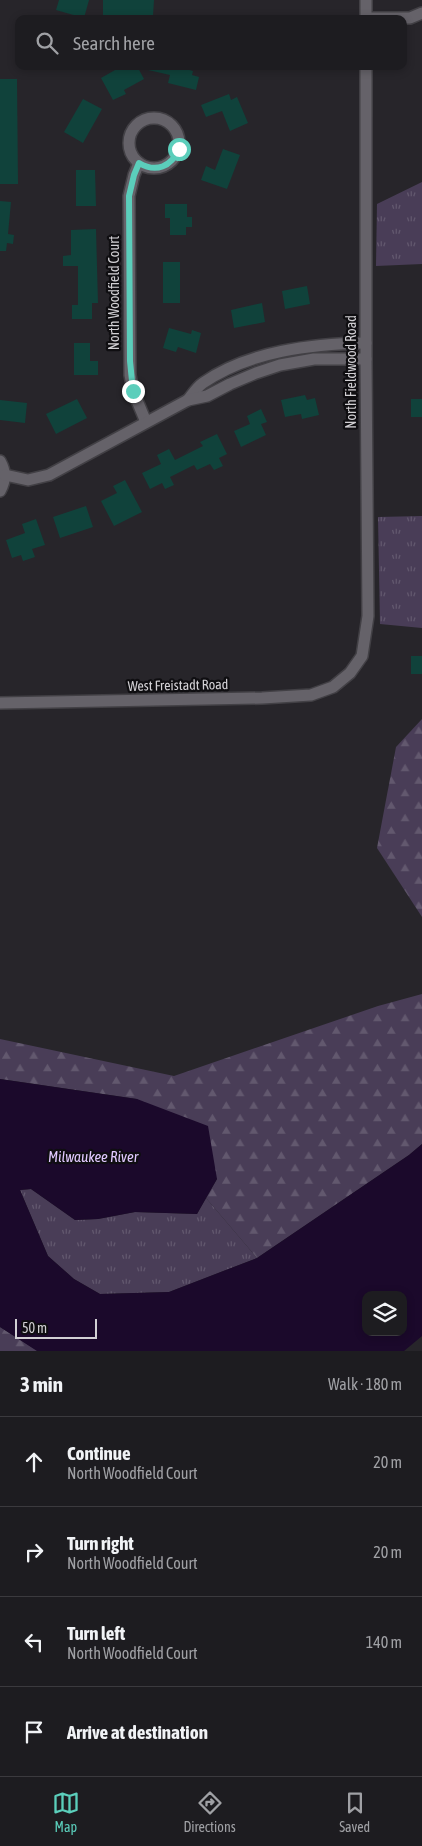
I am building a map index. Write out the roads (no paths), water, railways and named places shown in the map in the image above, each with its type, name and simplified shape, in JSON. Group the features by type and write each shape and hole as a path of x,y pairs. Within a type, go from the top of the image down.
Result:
{"street":[{"path":"366,0 366,15"},
{"path":"407,18 422,13"},
{"name":"North Fieldwood Road","path":"350,673 362,656 368,616 366,70"},
{"path":"158,118 172,126 177,132 179,141 176,157 163,167 146,167 139,163 133,157 129,142 135,127 149,119 158,118"},
{"name":"North Woodfield Court","path":"139,163 129,196 130,361 133,391 146,422"},
{"path":"188,400 202,384 225,370 278,352 312,346 366,343"},
{"path":"312,346 314,359"},
{"path":"5,475 28,480 49,475 188,400 207,396 230,384 280,365 314,359 366,359"},
{"path":"250,361 256,373"},
{"path":"0,461 5,475 0,491"},
{"name":"West Freistadt Road","path":"0,703 311,695 333,687 350,673"}],"water":[{"name":"Milwaukee River","path":"0,1079 137,1099 208,1126 217,1179 197,1214 135,1212 98,1219 75,1220 31,1189 20,1190 48,1256 74,1279 100,1294 169,1292 257,1258 409,1155 422,1144 422,1336 404,1351 37,1351 0,1327"}]}
